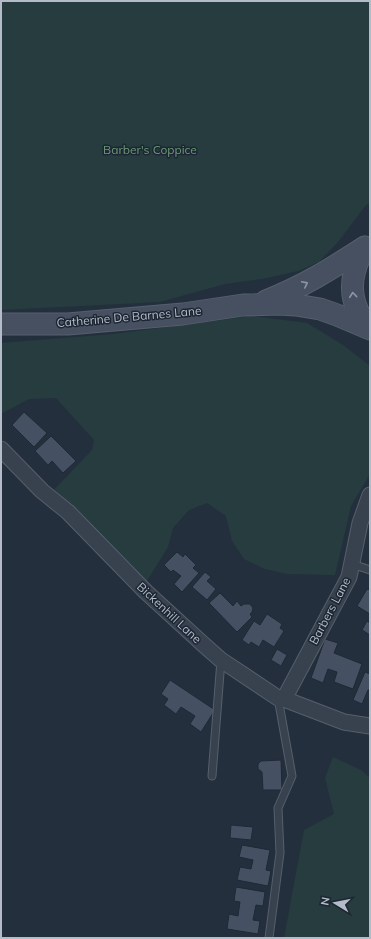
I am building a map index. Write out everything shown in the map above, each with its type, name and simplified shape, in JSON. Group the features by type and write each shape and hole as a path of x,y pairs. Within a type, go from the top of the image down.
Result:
{"main road":[{"name":"Catherine De Barnes Lane","path":"256,304 302,286 368,245"},
{"path":"368,245 355,269 353,290 357,311 370,329"},
{"name":"Catherine De Barnes Lane","path":"1,324 68,324 182,314 256,304 296,305 320,309 370,329"}],"street":[{"name":"Bickenhill Lane","path":"1,449 42,491 68,512 146,592 221,660 281,698 344,722 370,726"},
{"name":"Barbers Lane","path":"281,698 350,577 360,523 370,495"}],"lane":[{"path":"352,564 370,570"},
{"path":"212,776 221,660"},
{"path":"269,938 280,853 278,808 292,776 281,698"}],"green space":[{"name":"Barber's Coppice","path":"1,1 370,1 370,203 366,205 338,242 319,262 298,271 262,279 225,284 160,302 1,310"},
{"path":"252,316 307,323 343,345 370,366 370,474 351,506 335,575 287,574 265,569 244,559 232,541 226,516 207,503 189,510 173,528 168,547 147,581 50,494 92,450 94,440 56,398 29,399 1,414 1,343 113,334"},
{"path":"333,757 361,770 370,778 370,938 284,938 304,830 334,814 325,778"}],"building":[{"path":"24,412 47,433 34,447 12,425"},
{"path":"51,436 76,461 63,473 52,461 48,465 35,451"},
{"path":"177,552 183,557 185,554 196,565 193,568 199,573 182,592 174,584 181,576 173,570 171,572 164,565"},
{"path":"205,572 211,577 207,581 216,589 207,600 192,587"},
{"path":"367,589 370,590 370,614 357,606"},
{"path":"220,593 233,606 237,601 241,606 244,604 250,604 253,608 250,614 252,617 237,632 209,603"},
{"path":"267,614 282,624 280,628 284,631 274,647 263,640 259,647 251,642 249,645 242,640 254,621 260,625"},
{"path":"367,621 370,623 370,635 362,630"},
{"path":"325,639 338,643 334,653 362,664 353,689 334,682 337,672 328,669 323,683 311,678"},
{"path":"277,649 287,655 281,666 271,660"},
{"path":"365,672 370,674 370,690 368,690 362,704 353,700"},
{"path":"170,680 215,710 201,732 190,724 195,716 181,707 176,714 164,705 168,699 161,694"},
{"path":"281,760 282,790 263,790 262,772 258,769 258,764 261,761"},
{"path":"231,825 253,827 251,840 230,838"},
{"path":"242,845 270,850 266,870 271,871 268,886 237,880 240,867 251,869 253,860 239,857"},
{"path":"236,887 265,892 263,906 256,905 253,920 260,921 258,934 227,929 229,914 238,916 240,902 234,901"}]}
